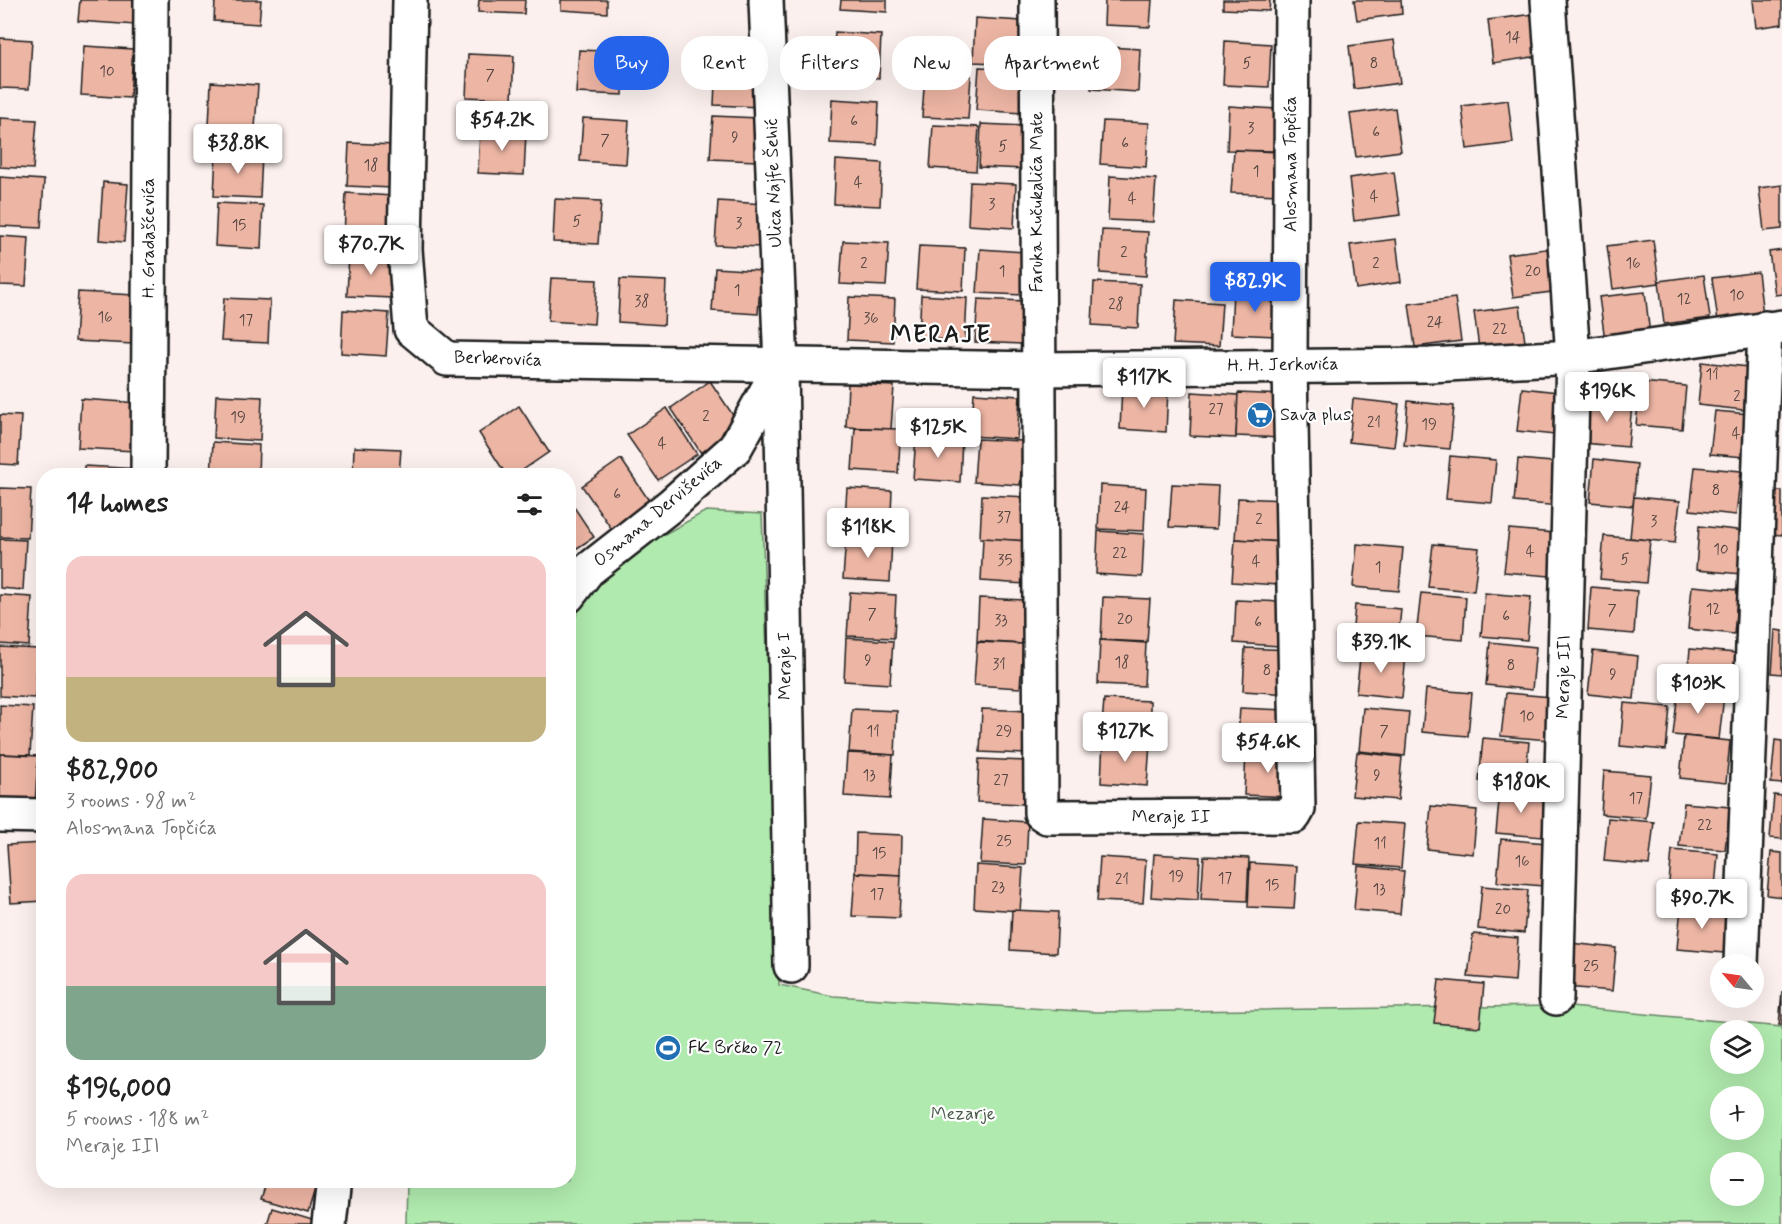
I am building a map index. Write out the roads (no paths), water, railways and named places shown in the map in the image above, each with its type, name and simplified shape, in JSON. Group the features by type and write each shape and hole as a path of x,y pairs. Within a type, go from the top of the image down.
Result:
{"street":[{"name":"H. Gradašćevića","path":"148,468 151,0"},
{"name":"Berberovića","path":"410,0 405,249 411,329 447,359 781,366"},
{"name":"Ulica Najfe Šehić","path":"766,0 781,366"},
{"name":"Faruka Kučukalića Mate","path":"1037,0 1038,369"},
{"name":"Alosmana Topčića","path":"1290,365 1292,0"},
{"path":"1548,0 1573,357"},
{"name":"H. H. Jerkovića","path":"781,366 1038,369 1430,364 1573,357 1774,327"},
{"path":"1742,954 1774,327"},
{"name":"Meraje III","path":"1556,998 1573,357"},
{"name":"Meraje II","path":"1038,369 1041,813 1047,817 1294,816 1298,809 1290,365"},
{"name":"Osmana Derviševića","path":"576,586 588,570 671,505 735,448 781,366"},
{"name":"Meraje I","path":"781,366 791,966"},
{"path":"0,816 36,816"},
{"path":"329,1224 333,1188"}],"place":[{"name":"Sava plus","path":"1260,415"},
{"name":"FK Brčko 72","path":"668,1048"}],"district":[{"name":"MERAJE","path":"941,335"}],"park label":[{"name":"Mezarje","path":"963,1114"}]}
